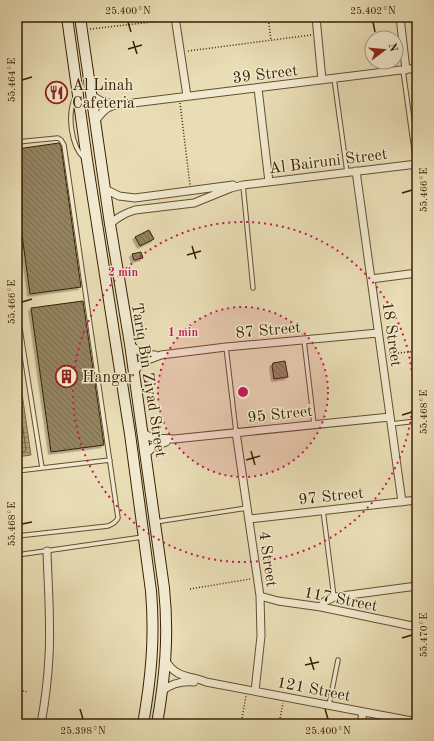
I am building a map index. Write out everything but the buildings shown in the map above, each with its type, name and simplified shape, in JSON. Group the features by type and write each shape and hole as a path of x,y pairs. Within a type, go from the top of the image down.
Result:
{"main road":[{"name":"Tariq Bin Ziyad Street","path":"67,17 87,160 130,434 151,591 153,633 151,675 143,724"},
{"name":"Tariq Bin Ziyad Street","path":"80,17 110,224 143,433 166,607 166,661 157,724"},
{"path":"130,434 143,433"}],"street":[{"path":"316,17 322,80"},
{"path":"400,17 405,70"},
{"path":"175,18 180,52 183,97"},
{"name":"39 Street","path":"91,95 101,101 117,104 417,68"},
{"path":"258,88 269,182"},
{"name":"39 Street","path":"95,122 106,109 117,104"},
{"name":"Al Bairuni Street","path":"105,189 120,196 135,198 220,186 243,185 416,164"},
{"name":"18 Street","path":"356,171 402,502"},
{"name":"Al Bairuni Street","path":"110,224 121,215 135,210 186,204 202,200 231,188 243,185"},
{"path":"371,278 417,273"},
{"name":"87 Street","path":"130,344 144,354 161,355 304,339 378,333"},
{"name":"87 Street","path":"134,373 145,361 161,355"},
{"name":"95 Street","path":"143,433 158,440 314,424 390,421"},
{"name":"4 Street","path":"236,432 260,596 261,636 251,691"},
{"name":"95 Street","path":"146,454 157,445 174,439"},
{"name":"97 Street","path":"249,519 417,500"},
{"path":"41,724 48,682 50,632 47,551"},
{"path":"321,607 324,602 334,597 417,586"},
{"name":"117 Street","path":"260,596 278,601 321,607 417,627"},
{"name":"121 Street","path":"166,661 178,674 206,682 417,722"},
{"name":"121 Street","path":"162,691 171,685 181,682 206,682"},
{"path":"361,724 364,712"}],"lane":[{"path":"405,70 416,164"},
{"path":"334,78 347,172"},
{"path":"17,142 58,138 64,145 118,518 112,525 17,536"},
{"path":"243,185 253,288"},
{"path":"17,310 42,468"},
{"path":"304,339 314,424"},
{"path":"226,347 236,432"},
{"path":"390,421 417,421"},
{"path":"17,470 110,460"},
{"path":"155,522 247,508"},
{"path":"323,510 334,597"},
{"path":"17,555 144,536"},
{"path":"329,705 338,660"}],"path":[{"path":"268,17 271,40"},
{"path":"82,30 175,18"},
{"path":"180,52 317,34"},
{"path":"183,97 191,191"},
{"path":"381,355 417,351"},
{"path":"190,588 258,577"},
{"path":"17,689 27,692"},
{"path":"241,724 251,691"},
{"path":"279,724 284,697"}],"water":[{"path":"17,359 31,455 17,457"}],"place":[{"name":"Al Linah Cafeteria","path":"56,93"},
{"name":"Hangar","path":"67,376"}]}
